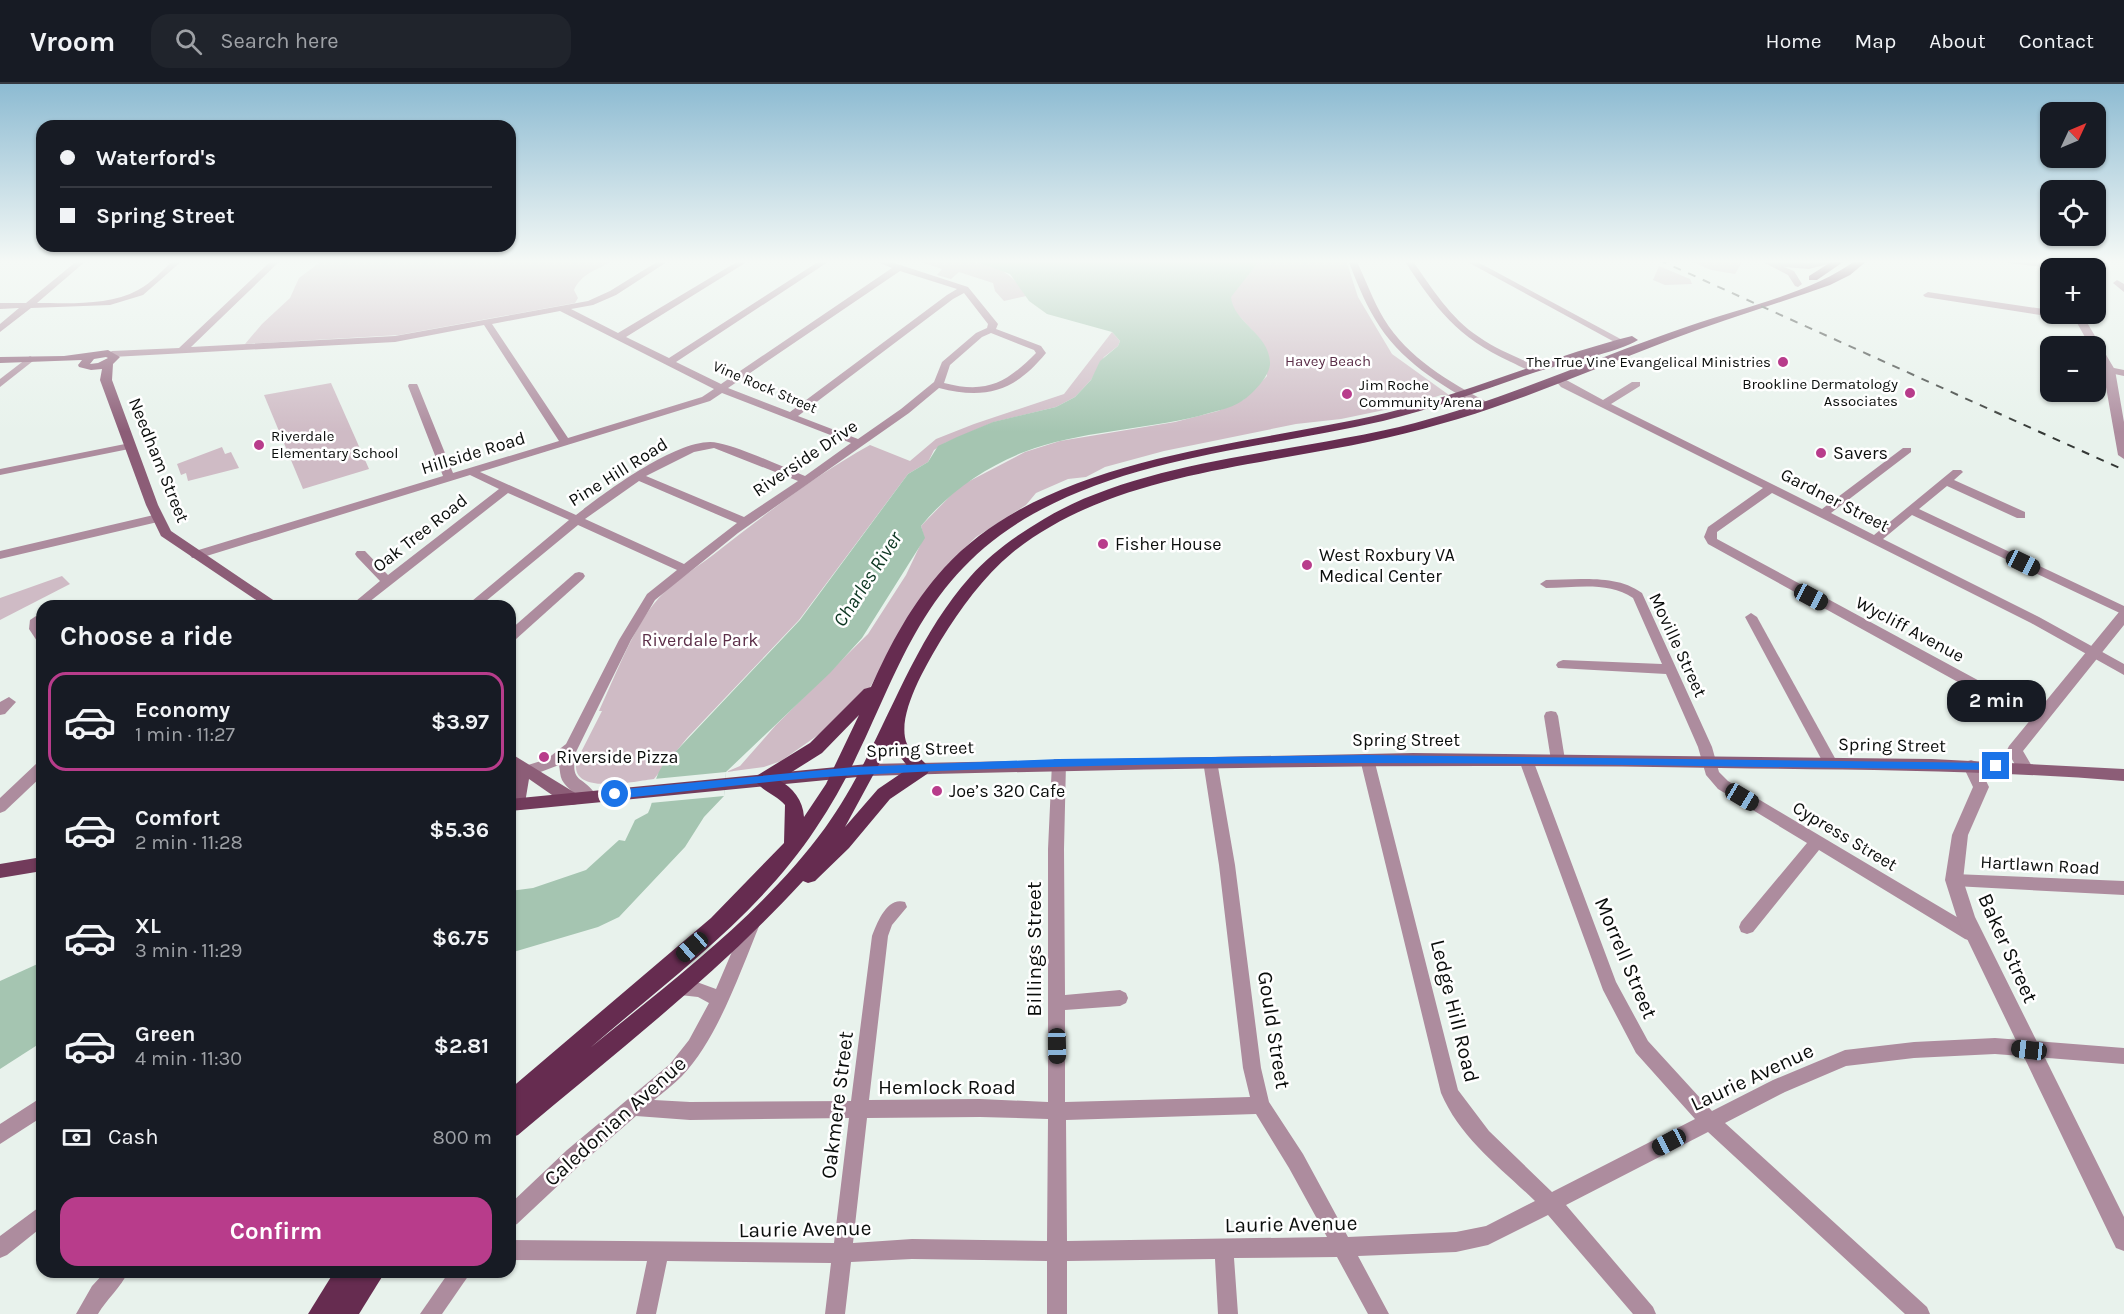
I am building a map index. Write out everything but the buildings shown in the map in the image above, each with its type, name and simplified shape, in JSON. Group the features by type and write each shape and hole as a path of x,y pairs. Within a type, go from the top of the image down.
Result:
{"highway":[{"path":"516,1098 710,931 756,887 794,845 825,801 912,617 953,567 1007,523 1072,490 1136,468 1385,417 1699,317"},
{"path":"754,919 822,845 847,809 938,628 971,583 1024,537 1088,503 1144,484 1408,429 1559,379 1725,317"},
{"path":"1072,490 1088,503"},
{"path":"764,780 797,761 824,741 881,681"},
{"path":"516,1122 675,990 754,919 819,865 884,794 921,769 898,743 897,711"},
{"path":"764,780 788,793 795,804 794,845"},
{"path":"320,1314 344,1278"},
{"path":"344,1314 369,1278"}],"main road":[{"path":"0,360 64,359 98,354 111,359"},
{"path":"87,365 98,354"},
{"path":"64,359 87,365 106,380"},
{"path":"87,365 111,359"},
{"name":"Needham Street","path":"111,359 106,380 158,518 171,538 266,600"},
{"name":"Spring Street","path":"516,805 840,772 1059,763 1367,759 1710,761 1971,766 2124,775"},
{"path":"516,762 571,799"},
{"path":"516,769 521,777 516,797"},
{"path":"0,871 36,865"}],"street":[{"path":"0,329 13,317"},
{"path":"182,350 216,317"},
{"path":"111,359 133,353 395,339 517,317"},
{"name":"Vine Rock Street","path":"581,317 724,389 860,443"},
{"path":"620,336 651,317"},
{"path":"671,361 738,317"},
{"name":"Hillside Road","path":"196,555 697,403 724,389 827,317"},
{"path":"791,416 923,317"},
{"path":"938,385 968,392 995,390 1007,384 1041,353 1038,348 991,330 992,322 988,317"},
{"path":"1378,317 1392,337 1408,352 1431,362 1485,405"},
{"path":"1451,317 1475,340 1534,369"},
{"path":"1575,317 1623,343"},
{"path":"487,323 566,442"},
{"path":"2083,324 2109,370 2123,450"},
{"name":"Riverside Drive","path":"590,797 568,778 566,766 571,747 645,604 745,522 860,443 938,385 945,364 980,335 991,330"},
{"path":"0,384 30,359"},
{"path":"2109,370 2124,374"},
{"name":"Gardner Street","path":"1559,379 1565,385 2096,652 2124,670"},
{"path":"1603,404 1636,384"},
{"path":"413,386 450,477"},
{"name":"Pine Hill Road","path":"479,600 575,520 671,457 712,444 806,480"},
{"path":"0,471 130,446"},
{"path":"1823,514 1907,450"},
{"path":"470,471 685,570"},
{"path":"1875,540 1913,511 1957,472"},
{"path":"639,477 745,522"},
{"path":"1946,481 2021,515"},
{"name":"Wycliff Avenue","path":"1771,488 1712,530 1710,537 1720,546 2039,720"},
{"name":"Oak Tree Road","path":"363,600 506,489"},
{"path":"1913,511 2124,613 2096,652 2015,750 2025,768"},
{"path":"0,555 158,518"},
{"path":"361,554 387,581"},
{"path":"516,632 579,576"},
{"name":"Moville Street","path":"1546,584 1616,585 1632,590 1638,596 1710,761"},
{"path":"1751,617 1831,764"},
{"path":"36,620 36,630"},
{"path":"1563,665 1671,669"},
{"path":"1551,716 1558,760"},
{"name":"Riverside Drive","path":"530,770 556,761 571,747"},
{"name":"Ledge Hill Road","path":"1367,759 1450,1094 1477,1132 1551,1204 1646,1314"},
{"name":"Morrell Street","path":"1526,760 1609,985 1627,1023 1663,1072 1709,1121 1920,1314"},
{"name":"Gould Street","path":"1210,761 1227,865 1252,1068 1262,1106 1296,1161 1379,1314"},
{"name":"Cypress Street","path":"1710,761 1713,776 1724,785 1971,934"},
{"name":"Billings Street","path":"1057,1314 1056,1003 1059,763"},
{"name":"Baker Street","path":"1971,766 1981,788 1960,835 1954,880 1971,934 2124,1240"},
{"path":"0,807 36,773"},
{"path":"1747,927 1817,842"},
{"name":"Hartlawn Road","path":"1954,880 2124,888"},
{"name":"Oakmere Street","path":"835,1314 880,936 886,921 899,907"},
{"name":"Caledonian Avenue","path":"516,1212 676,1070 689,1053 718,1000 754,919"},
{"path":"675,990 691,986 703,989 718,1000"},
{"path":"1056,1003 1120,998"},
{"name":"Laurie Avenue","path":"516,1250 841,1253 912,1249 1058,1251 1343,1247 1456,1242 1488,1235 1779,1086 1845,1058 1914,1050 1995,1046 2124,1056"},
{"name":"Hemlock Road","path":"632,1107 690,1111 1058,1111 1262,1106"},
{"path":"0,1135 36,1110"},
{"path":"0,1248 36,1220"},
{"path":"1224,1248 1228,1314"},
{"path":"646,1314 658,1252"},
{"path":"86,1314 99,1293 113,1278"},
{"path":"430,1314 457,1278"}],"green space":[{"path":"269,317 496,317 399,335 245,344"},
{"name":"Havey Beach","path":"1240,317 1370,317 1392,354 1449,395 1341,419 1296,424 1164,451 1105,467 1086,477 1068,479 1036,493 1026,505 976,537 947,565 885,659 865,697 831,726 781,761 764,767 726,772 740,766 776,725 868,634 906,575 924,537 921,526 960,486 1025,452 1060,441 1175,422 1218,411 1243,400 1267,376 1260,339"},
{"name":"Riverdale Park","path":"1112,332 1120,341 1118,346 1104,357 1091,380 1075,397 1056,407 994,422 945,443 934,450 928,462 908,474 799,620 687,738 654,779 605,784 582,779 577,772 577,760 602,711 599,711 624,656 645,616 673,584 789,497 870,445 910,461 936,439 1064,394"},
{"path":"331,383 369,469 303,489 264,395"},
{"path":"222,447 225,454 231,452 239,468 188,481 186,473 181,475 177,464"},
{"path":"62,576 70,584 0,620 0,598"}],"water":[{"name":"Charles River","path":"1059,317 1241,317 1264,344 1268,352 1270,367 1268,373 1251,394 1232,406 1177,421 1067,439 1045,445 995,465 955,492 921,526 925,538 862,638 830,673 726,772 724,796 704,817 685,847 619,917 598,927 516,951 516,890 533,888 586,870 619,840 625,841 635,820 648,813 656,778 663,765 800,620 908,474 928,462 938,446 957,437 993,422 1056,407 1075,397 1091,380 1100,361 1118,346 1120,341 1112,332"},
{"path":"36,965 36,1046 0,1069 0,981"}],"pier":[{"path":"726,772 724,796 650,803 654,779"}],"railway":[{"path":"1786,317 2124,470"}],"place":[{"name":"The True Vine Evangelical Ministries","path":"1783,362"},
{"name":"Brookline Dermatology Associates","path":"1910,393"},
{"name":"Jim Roche Community Arena","path":"1347,394"},
{"name":"Riverdale Elementary School","path":"259,445"},
{"name":"Savers","path":"1821,453"},
{"name":"Fisher House","path":"1103,544"},
{"name":"West Roxbury VA Medical Center","path":"1307,565"},
{"name":"Riverside Pizza","path":"544,757"},
{"name":"Joe’s 320 Cafe","path":"937,791"}],"route":[{"path":"615,794 854,771 1059,763 1367,759 1625,760 1996,766"}]}
